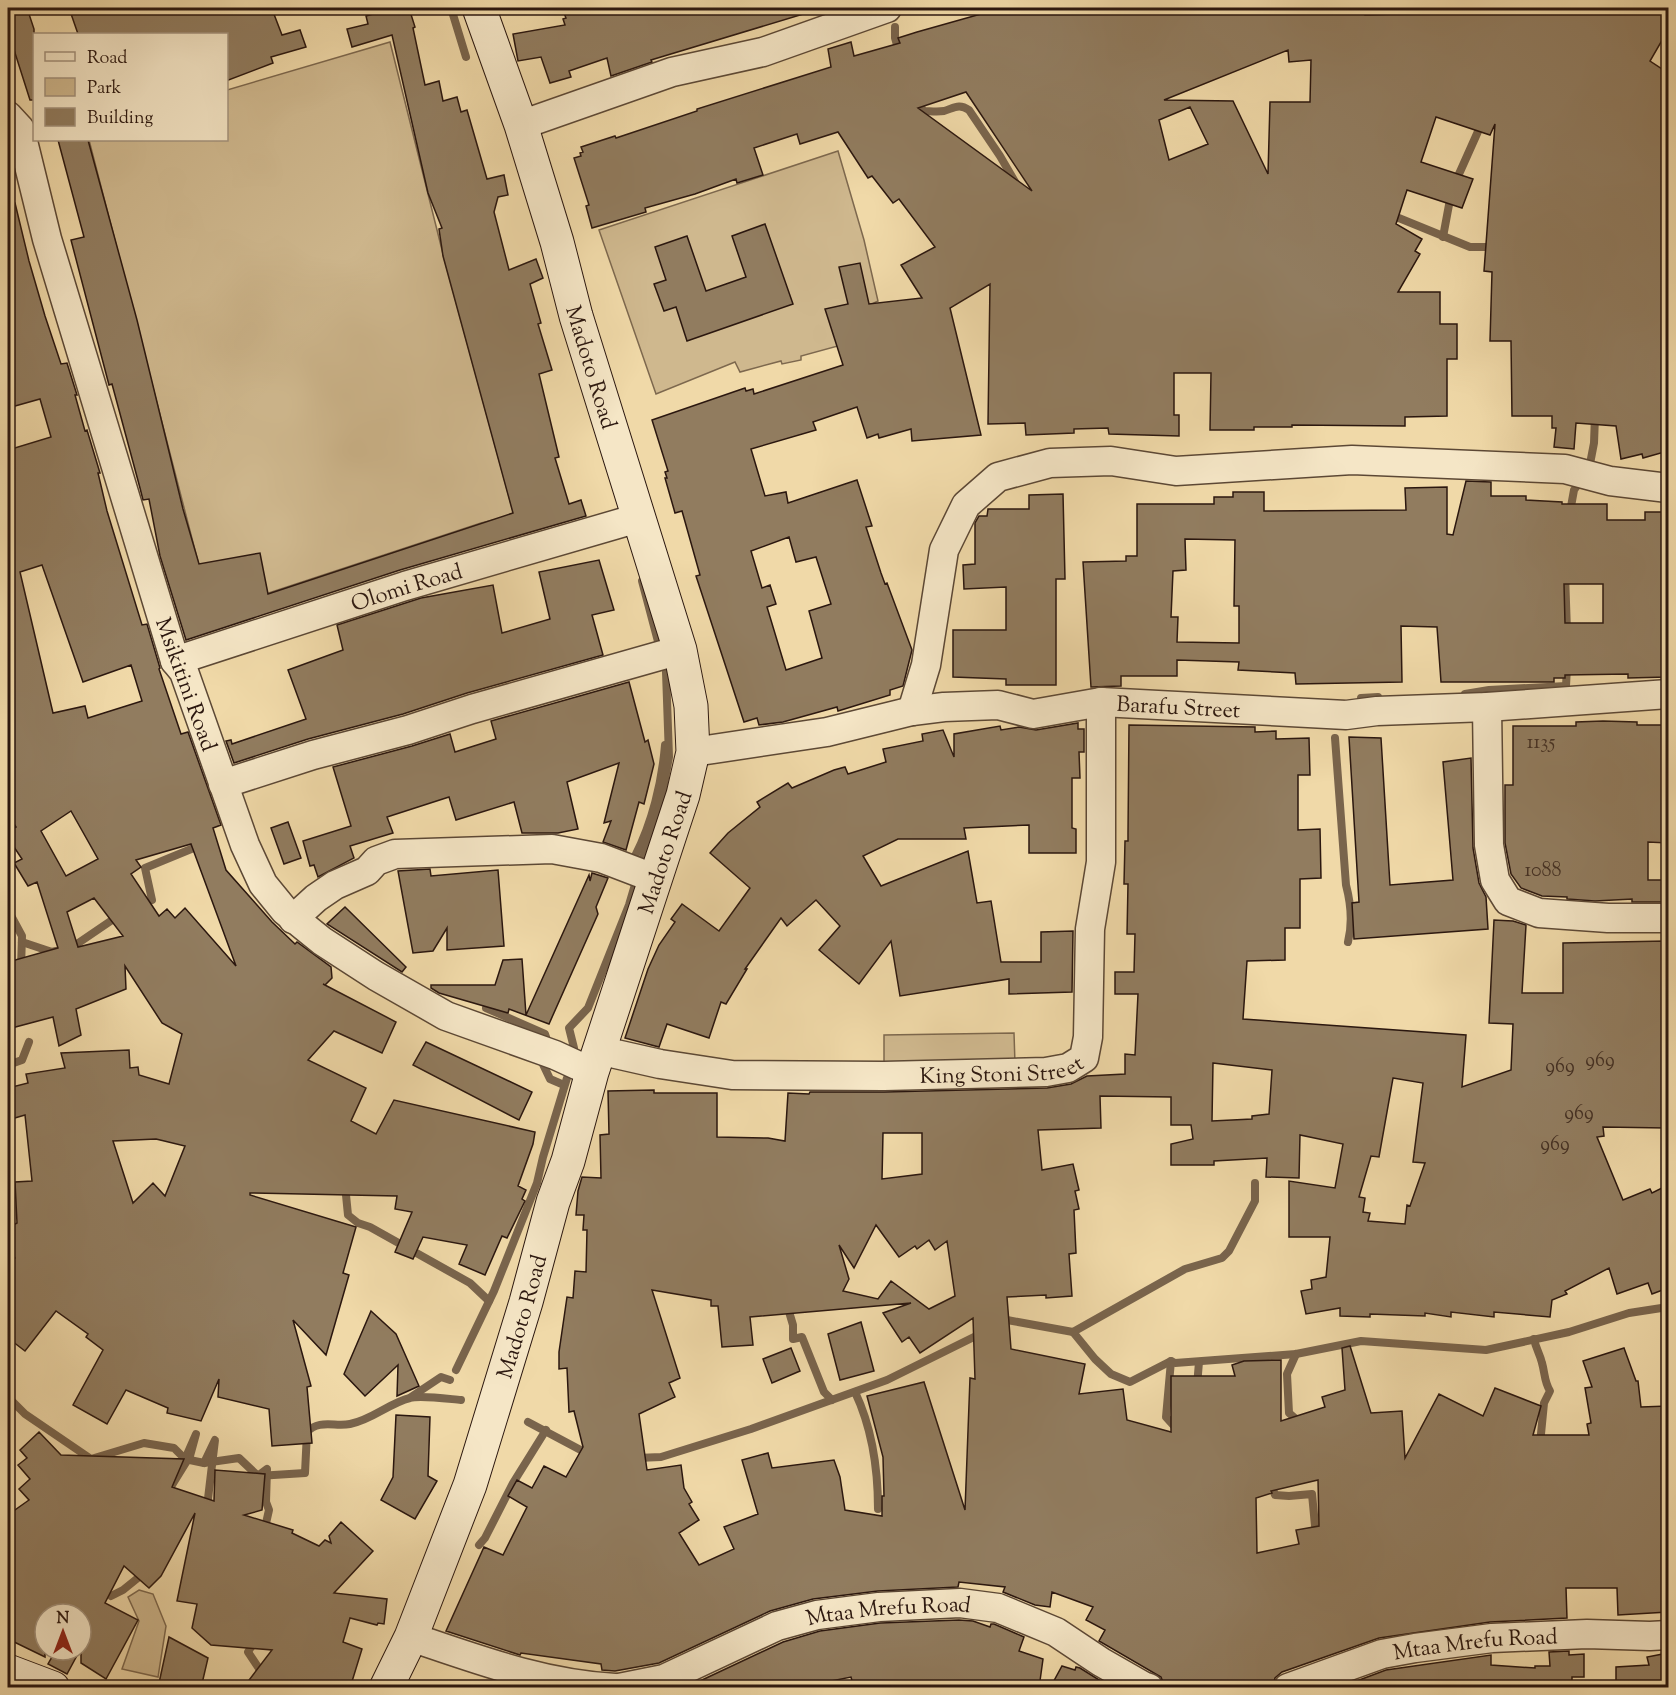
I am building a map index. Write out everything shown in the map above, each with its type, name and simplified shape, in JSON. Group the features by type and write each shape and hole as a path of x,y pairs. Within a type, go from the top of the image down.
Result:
{"main road":[{"name":"Madoto Road","path":"386,1688 411,1637 470,1485 526,1302 553,1202 568,1161 595,1061 683,795 693,752 691,706 680,650 576,316 557,242 520,125 478,8"},
{"path":"8,1671 53,1688"}],"street":[{"path":"520,125 672,72 763,52 887,8"},
{"name":"Msikitini Road","path":"8,116 20,129 51,250 175,661 184,672 245,845 263,884 293,918 322,941 375,976 446,1016 555,1055 595,1061"},
{"path":"912,711 926,665 944,550 966,505 998,477 1050,463 1111,461 1176,471 1352,460 1565,469 1610,481 1668,488"},
{"name":"Olomi Road","path":"175,661 405,586 638,518"},
{"path":"223,784 313,755 408,730 472,709 680,650"},
{"name":"Barafu Street","path":"693,752 827,732 912,711 944,707 998,705 1033,714 1101,702 1346,715 1377,711 1487,707 1668,694"},
{"name":"King Stoni Street","path":"595,1061 660,1064 732,1075 884,1076 1046,1072 1068,1068 1083,1058 1088,1036 1090,929 1101,862 1101,702"},
{"path":"1487,707 1489,845 1495,880 1508,901 1539,913 1608,918 1668,918"},
{"path":"293,918 315,898 335,885 367,871 375,861 395,854 552,849 601,858 656,879"},
{"name":"Mtaa Mrefu Road","path":"411,1637 514,1672 578,1684 617,1688 664,1678 777,1626 817,1615 879,1607 968,1603 998,1608 1056,1632 1101,1662 1149,1688"},
{"name":"Mtaa Mrefu Road","path":"1288,1688 1382,1654 1415,1648 1492,1638 1587,1634 1668,1635"}],"green space":[{"path":"390,42 443,254 514,515 481,523 211,612 89,141 228,141 228,90"},
{"path":"838,151 864,240 878,301 872,304 878,335 801,356 801,360 782,364 781,361 740,372 735,362 656,394 599,230"},
{"path":"1014,1033 1015,1064 884,1066 884,1035"},
{"path":"139,1590 153,1594 166,1626 158,1677 122,1669 139,1621 128,1597"}],"building":[{"path":"8,8 27,8 34,29 33,100 30,100 8,31"},
{"path":"69,8 260,8 262,13 272,9 282,35 300,30 306,47 271,57 273,63 228,80 228,33 78,33"},
{"path":"395,8 409,8 415,27 413,28 425,85 439,81 443,101 457,97 461,112 467,110 487,179 504,175 508,195 498,197 494,212 509,270 536,259 543,278 530,284 541,323 538,324 552,370 539,374 559,457 555,458 569,504 581,500 586,516 400,570 186,640 160,556 149,499 143,500 112,384 109,385 71,240 84,237 58,141 88,141 137,320 183,509 199,564 260,553 268,594 513,513 443,256 439,229 442,228 428,193 392,35 352,47 347,29 368,24 366,16"},
{"path":"562,8 809,8 810,12 651,60 652,62 611,76 607,58 569,71 571,77 550,83 541,57 518,61 513,34 565,25 563,19 566,18"},
{"path":"1002,8 1364,8 1365,15 1399,14 1401,8 1668,8 1668,30 1650,61 1668,73 1668,451 1643,458 1642,454 1621,459 1616,426 1576,423 1574,449 1554,447 1556,428 1552,428 1552,416 1512,416 1511,341 1490,341 1492,272 1484,271 1495,124 1490,135 1436,117 1421,162 1473,179 1462,208 1407,190 1396,224 1422,239 1415,251 1420,254 1398,292 1440,292 1440,324 1457,324 1457,359 1447,359 1447,416 1405,417 1405,426 1292,425 1292,427 1254,427 1254,430 1210,430 1211,373 1174,373 1174,415 1179,415 1179,436 1109,434 1108,428 1074,429 1074,433 1026,435 1025,423 988,424 990,284 950,308 981,435 912,441 911,429 879,438 878,434 867,438 857,407 813,422 816,430 751,449 765,496 786,492 788,503 857,480 872,526 866,527 885,584 887,583 912,650 903,686 890,690 890,695 838,711 837,707 783,722 759,725 757,718 744,722 696,576 700,575 682,511 675,513 665,478 667,478 665,472 668,471 652,420 745,388 746,391 753,389 754,394 843,365 825,309 848,304 839,267 860,263 869,304 922,298 901,265 935,247 899,199 893,203 872,176 868,178 838,132 800,144 797,134 754,148 763,175 737,183 736,179 695,194 645,208 646,212 592,228 586,206 589,205 574,158 581,156 580,153 583,152 581,147 615,136 616,138 697,111 697,109 831,67 828,49 851,42 854,56 900,43 898,38","holes":["1288,50 1289,62 1311,60 1310,102 1270,102 1268,174 1233,101 1164,100","966,92 1032,191 918,108","1190,107 1208,144 1169,160 1159,120","789,537 796,562 816,557 831,604 809,611 822,658 786,670 767,607 776,604 770,585 762,588 751,551"]},
{"path":"15,203 45,316 61,364 67,363 85,431 87,430 100,473 98,473 107,511 142,625 147,624 159,669 181,734 188,732 221,825 213,828 226,870 272,922 295,944 297,942 331,967 332,978 325,985 323,984 396,1022 382,1053 334,1031 308,1060 366,1088 351,1121 376,1134 394,1100 535,1132 518,1186 526,1190 522,1199 525,1201 507,1238 502,1236 485,1275 459,1264 467,1245 423,1237 413,1259 395,1252 412,1212 395,1209 397,1196 250,1193 250,1195 356,1227 343,1273 349,1275 326,1355 293,1320 311,1386 307,1387 312,1443 272,1446 269,1409 218,1397 219,1379 201,1421 167,1413 168,1408 126,1390 107,1424 73,1405 103,1350 86,1337 88,1334 56,1311 25,1351 8,1338 8,1262 15,1258 8,1245 8,1228 17,1223 15,1182 32,1181 25,1115 8,1120 8,1088 28,1083 26,1074 65,1068 61,1053 129,1050 130,1068 138,1067 139,1075 169,1084 182,1034 162,1023 125,966 126,989 76,1009 81,1035 59,1046 53,1017 8,1029 8,962 58,948 37,882 28,886 14,863 22,859 8,838 8,832 16,827 8,814 8,721 13,719 8,697 8,450 51,437 40,399 8,408 8,204","holes":["42,565 83,682 131,665 142,701 88,718 85,706 53,713 20,572","71,811 98,859 66,876 41,831","191,844 236,966 185,908 175,918 167,909 159,916 131,874 141,867 136,860","94,898 123,936 78,947 67,912","156,1139 185,1146 165,1196 153,1183 133,1203 113,1141"]},
{"path":"765,224 793,304 687,341 676,307 664,311 654,284 666,280 655,247 687,236 706,291 746,277 732,236"},
{"path":"1466,481 1491,482 1491,496 1526,496 1526,500 1562,502 1562,504 1607,504 1607,520 1645,520 1645,512 1668,512 1667,677 1628,678 1628,674 1565,675 1565,678 1554,678 1554,682 1441,682 1437,627 1401,626 1402,682 1296,684 1295,673 1238,670 1239,662 1177,660 1177,676 1121,676 1121,686 1091,687 1083,562 1126,561 1126,556 1137,556 1137,504 1214,504 1214,497 1233,497 1233,492 1264,492 1264,511 1406,510 1405,488 1447,487 1447,534 1453,535","holes":["1185,539 1235,540 1234,606 1239,606 1239,643 1177,642 1178,617 1171,617 1173,571 1186,570","1564,584 1603,584 1603,623 1565,623"]},
{"path":"1063,494 1065,579 1056,579 1056,685 1006,685 1006,679 953,677 953,630 1006,630 1006,587 964,589 963,565 975,564 975,523 979,516 987,516 988,509 1029,509 1029,495"},
{"path":"599,560 614,610 592,615 603,655 467,693 403,714 308,739 234,763 226,741 231,740 232,744 306,719 288,670 343,650 337,625 421,598 493,585 502,633 550,619 539,572"},
{"path":"629,682 645,742 648,740 654,764 644,804 639,802 626,850 603,842 611,821 604,823 619,763 567,782 578,829 558,833 522,833 514,802 456,820 449,797 387,817 393,833 350,846 354,858 318,877 314,865 310,866 303,841 351,826 333,767 450,734 455,752 496,739 491,721"},
{"path":"1576,722 1637,722 1637,725 1668,725 1668,843 1648,842 1648,880 1668,880 1668,902 1632,902 1632,899 1595,901 1542,896 1521,888 1511,874 1505,843 1505,785 1513,785 1513,726 1576,726"},
{"path":"1078,723 1078,729 1084,729 1084,752 1079,752 1080,778 1072,778 1072,828 1076,829 1076,853 1029,853 1029,825 964,828 966,839 898,839 863,856 881,886 968,851 977,903 991,901 1001,962 1041,962 1041,932 1073,931 1072,992 1009,994 1009,979 900,996 891,941 859,984 819,950 840,926 816,900 787,926 781,918 745,969 747,969 726,1004 721,1002 709,1038 667,1024 659,1047 625,1038 648,969 659,945 675,922 671,919 682,904 719,931 750,888 710,853 728,833 760,807 757,802 788,783 792,788 834,770 845,767 848,774 886,762 883,749 923,741 922,734 943,730 954,757 954,734 1000,726 1001,730 1019,727 1036,730"},
{"path":"1129,725 1255,727 1255,732 1276,731 1276,739 1309,738 1310,775 1298,775 1298,830 1320,829 1321,878 1300,879 1300,928 1285,928 1285,960 1247,961 1243,1019 1466,1035 1462,1087 1511,1070 1513,1024 1489,1023 1494,920 1513,921 1526,925 1522,993 1563,993 1563,943 1666,941 1666,1010 1668,1010 1666,1128 1603,1127 1604,1136 1597,1137 1623,1200 1650,1189 1652,1193 1668,1185 1668,1288 1652,1294 1648,1283 1617,1294 1609,1268 1565,1291 1567,1294 1552,1300 1550,1317 1494,1312 1494,1317 1451,1312 1451,1317 1425,1313 1425,1316 1370,1314 1370,1317 1340,1316 1340,1308 1306,1314 1301,1291 1312,1289 1311,1280 1326,1277 1330,1237 1289,1237 1289,1181 1335,1188 1343,1144 1300,1135 1299,1178 1266,1177 1267,1158 1214,1161 1214,1165 1171,1165 1171,1144 1193,1139 1191,1125 1171,1125 1171,1097 1100,1096 1101,1128 1038,1130 1042,1170 1073,1164 1079,1190 1075,1191 1079,1209 1074,1210 1076,1253 1069,1254 1072,1296 1007,1297 1011,1349 1085,1364 1079,1394 1123,1389 1127,1420 1171,1432 1171,1376 1235,1376 1232,1365 1244,1361 1281,1360 1281,1421 1325,1407 1322,1397 1345,1390 1342,1348 1350,1346 1371,1413 1402,1411 1405,1458 1439,1394 1483,1416 1495,1388 1541,1406 1533,1435 1589,1435 1587,1424 1591,1423 1585,1388 1592,1387 1583,1361 1624,1348 1636,1381 1638,1381 1641,1407 1668,1406 1668,1612 1618,1615 1617,1588 1566,1588 1567,1618 1490,1622 1379,1638 1282,1672 1275,1678 1272,1688 1267,1688 1267,1682 1210,1682 1209,1688 1165,1688 1161,1677 1099,1641 1105,1630 1086,1620 1093,1607 1052,1592 1050,1607 1035,1605 1003,1592 1005,1587 959,1582 958,1587 878,1591 813,1599 770,1611 659,1663 615,1671 602,1670 601,1664 521,1653 520,1655 446,1631 484,1547 503,1555 527,1507 508,1496 517,1480 532,1488 544,1466 566,1477 583,1447 574,1411 569,1412 567,1368 559,1369 559,1352 567,1297 573,1298 575,1271 586,1272 587,1230 583,1230 584,1215 576,1215 578,1191 582,1177 601,1178 600,1135 609,1134 608,1091 654,1090 654,1093 717,1093 717,1137 768,1138 785,1141 788,1093 1047,1088 1071,1084 1087,1076 1125,1074 1125,1054 1135,1055 1138,994 1115,994 1115,972 1134,972 1135,934 1127,934 1128,884 1124,884 1125,841 1128,841","holes":["1213,1063 1272,1070 1269,1114 1252,1116 1252,1119 1212,1121","1393,1078 1423,1083 1413,1162 1425,1163 1410,1206 1407,1205 1405,1224 1368,1221 1370,1213 1363,1212 1365,1198 1359,1197 1371,1156 1379,1157","883,1133 922,1133 922,1174 882,1179","876,1225 899,1257 915,1246 917,1249 929,1240 935,1250 947,1241 955,1296 929,1309 891,1281 878,1299 843,1291 849,1279 839,1245 854,1268","652,1290 711,1300 711,1306 718,1306 722,1347 753,1345 750,1317 911,1303 883,1313 902,1342 909,1337 920,1353 973,1318 975,1379 970,1378 965,1510 924,1382 867,1396 883,1457 882,1516 845,1510 840,1477 834,1460 772,1468 768,1453 742,1460 758,1514 724,1527 734,1549 699,1565 679,1533 699,1520 689,1504 692,1502 684,1488 681,1465 647,1470 639,1414 675,1397 669,1383 680,1378","1318,1480 1319,1526 1296,1530 1299,1544 1257,1553 1256,1498 1272,1493 1271,1491"]},
{"path":"1349,737 1381,738 1390,885 1453,880 1443,762 1471,758 1473,848 1479,883 1486,897 1488,929 1354,939 1352,903 1359,902"},
{"path":"288,822 301,858 284,864 271,828"},
{"path":"430,869 431,876 498,870 504,946 447,950 447,928 433,951 413,953 398,871"},
{"path":"592,873 608,878 596,907 598,914 549,1024 509,1009 508,1013 439,993 431,988 431,985 495,985 503,960 522,959 526,1015 589,875 590,881"},
{"path":"345,907 406,967 402,972 327,924"},
{"path":"426,1042 532,1092 519,1120 413,1065"},
{"path":"371,1311 396,1334 419,1386 397,1396 398,1365 365,1396 344,1374"},
{"path":"861,1322 874,1371 840,1380 828,1334"},
{"path":"791,1348 800,1371 772,1383 763,1359"},
{"path":"396,1415 430,1417 428,1476 437,1481 415,1519 381,1500 393,1477"},
{"path":"39,1432 61,1455 184,1459 172,1487 214,1501 215,1470 265,1474 262,1510 244,1515 293,1530 292,1533 319,1546 325,1540 331,1543 329,1536 341,1522 373,1551 334,1593 387,1599 384,1624 378,1623 377,1625 350,1618 343,1642 362,1649 350,1688 243,1688 272,1650 211,1645 192,1628 197,1604 177,1601 195,1513 161,1576 149,1588 124,1566 105,1603 138,1620 106,1679 81,1663 93,1662 93,1602 33,1602 33,1651 8,1639 8,1515 29,1500 19,1489 30,1479 18,1465 27,1458 20,1450"},
{"path":"973,1621 990,1627 994,1624 1024,1637 1019,1651 1043,1659 1039,1688 854,1688 851,1677 796,1688 685,1688 783,1642 820,1631 880,1623"},
{"path":"169,1637 208,1658 201,1688 178,1688 159,1683"},
{"path":"1569,1651 1569,1655 1584,1654 1584,1677 1572,1677 1572,1688 1338,1688 1386,1670 1491,1655 1491,1665 1535,1668 1535,1666 1550,1666 1549,1652"},
{"path":"1668,1653 1668,1688 1616,1688 1616,1667 1649,1665 1647,1657"},
{"path":"49,1662 74,1662 67,1674 48,1664"},
{"path":"1062,1666 1075,1670 1076,1667 1080,1668 1112,1688 1050,1688"}],"waterway":[{"path":"451,8 466,57"},
{"path":"895,27 899,52"},
{"path":"918,99 923,111 944,111 959,106 969,110 1018,187"},
{"path":"1455,183 1480,127 1478,122"},
{"path":"1443,237 1451,194"},
{"path":"1389,214 1470,247 1496,247"},
{"path":"1589,469 1594,443 1595,416"},
{"path":"1570,512 1574,490 1582,479"},
{"path":"1565,574 1567,631"},
{"path":"642,581 660,649"},
{"path":"1465,694 1489,690 1566,686 1567,667"},
{"path":"640,866 659,811 669,757 666,672"},
{"path":"1361,698 1378,697"},
{"path":"1335,738 1346,885 1351,913 1348,942"},
{"path":"637,863 635,856 659,788 665,745"},
{"path":"142,904 152,900 145,868 201,845"},
{"path":"574,1048 569,1028 588,1008 629,905 637,878"},
{"path":"8,910 22,936 21,968"},
{"path":"71,948 118,916"},
{"path":"22,942 52,952 56,951"},
{"path":"488,1002 486,1008 545,1034 547,1040"},
{"path":"8,1065 22,1060 29,1042"},
{"path":"540,1058 550,1079 564,1085"},
{"path":"456,1370 494,1291 537,1183 567,1078"},
{"path":"1073,1332 1185,1269 1222,1258 1229,1251 1255,1201 1255,1183"},
{"path":"348,1186 346,1195 348,1215 358,1223 370,1227 470,1283 489,1301"},
{"path":"787,1305 793,1325 793,1339 802,1337 824,1392 832,1400"},
{"path":"1001,1324 1007,1320 1073,1332 1095,1359 1111,1374 1130,1382 1171,1361 1175,1363 1296,1354 1361,1341 1486,1350 1569,1332 1629,1313 1668,1307"},
{"path":"637,1458 661,1457 751,1429 887,1380 982,1333"},
{"path":"1534,1339 1550,1391 1544,1403 1540,1444"},
{"path":"1296,1354 1287,1374 1289,1413 1302,1421"},
{"path":"1171,1361 1166,1417 1176,1428"},
{"path":"1197,1386 1199,1362"},
{"path":"411,1397 441,1377 450,1380"},
{"path":"855,1392 866,1420 873,1449 878,1509"},
{"path":"8,1397 25,1414 91,1459 144,1443 174,1448 185,1459 204,1463 239,1458 258,1476 305,1473 307,1432 317,1426 358,1422 402,1400 415,1397 461,1400"},
{"path":"528,1422 590,1455"},
{"path":"479,1545 485,1538 513,1483 546,1430"},
{"path":"169,1490 190,1456 196,1434 185,1459"},
{"path":"204,1463 215,1440 207,1507"},
{"path":"259,1475 267,1469 266,1502 269,1510 264,1532"},
{"path":"1271,1483 1275,1495 1312,1494 1316,1536"},
{"path":"111,1596 123,1590 144,1573"},
{"path":"254,1642 248,1652 260,1670"}]}
